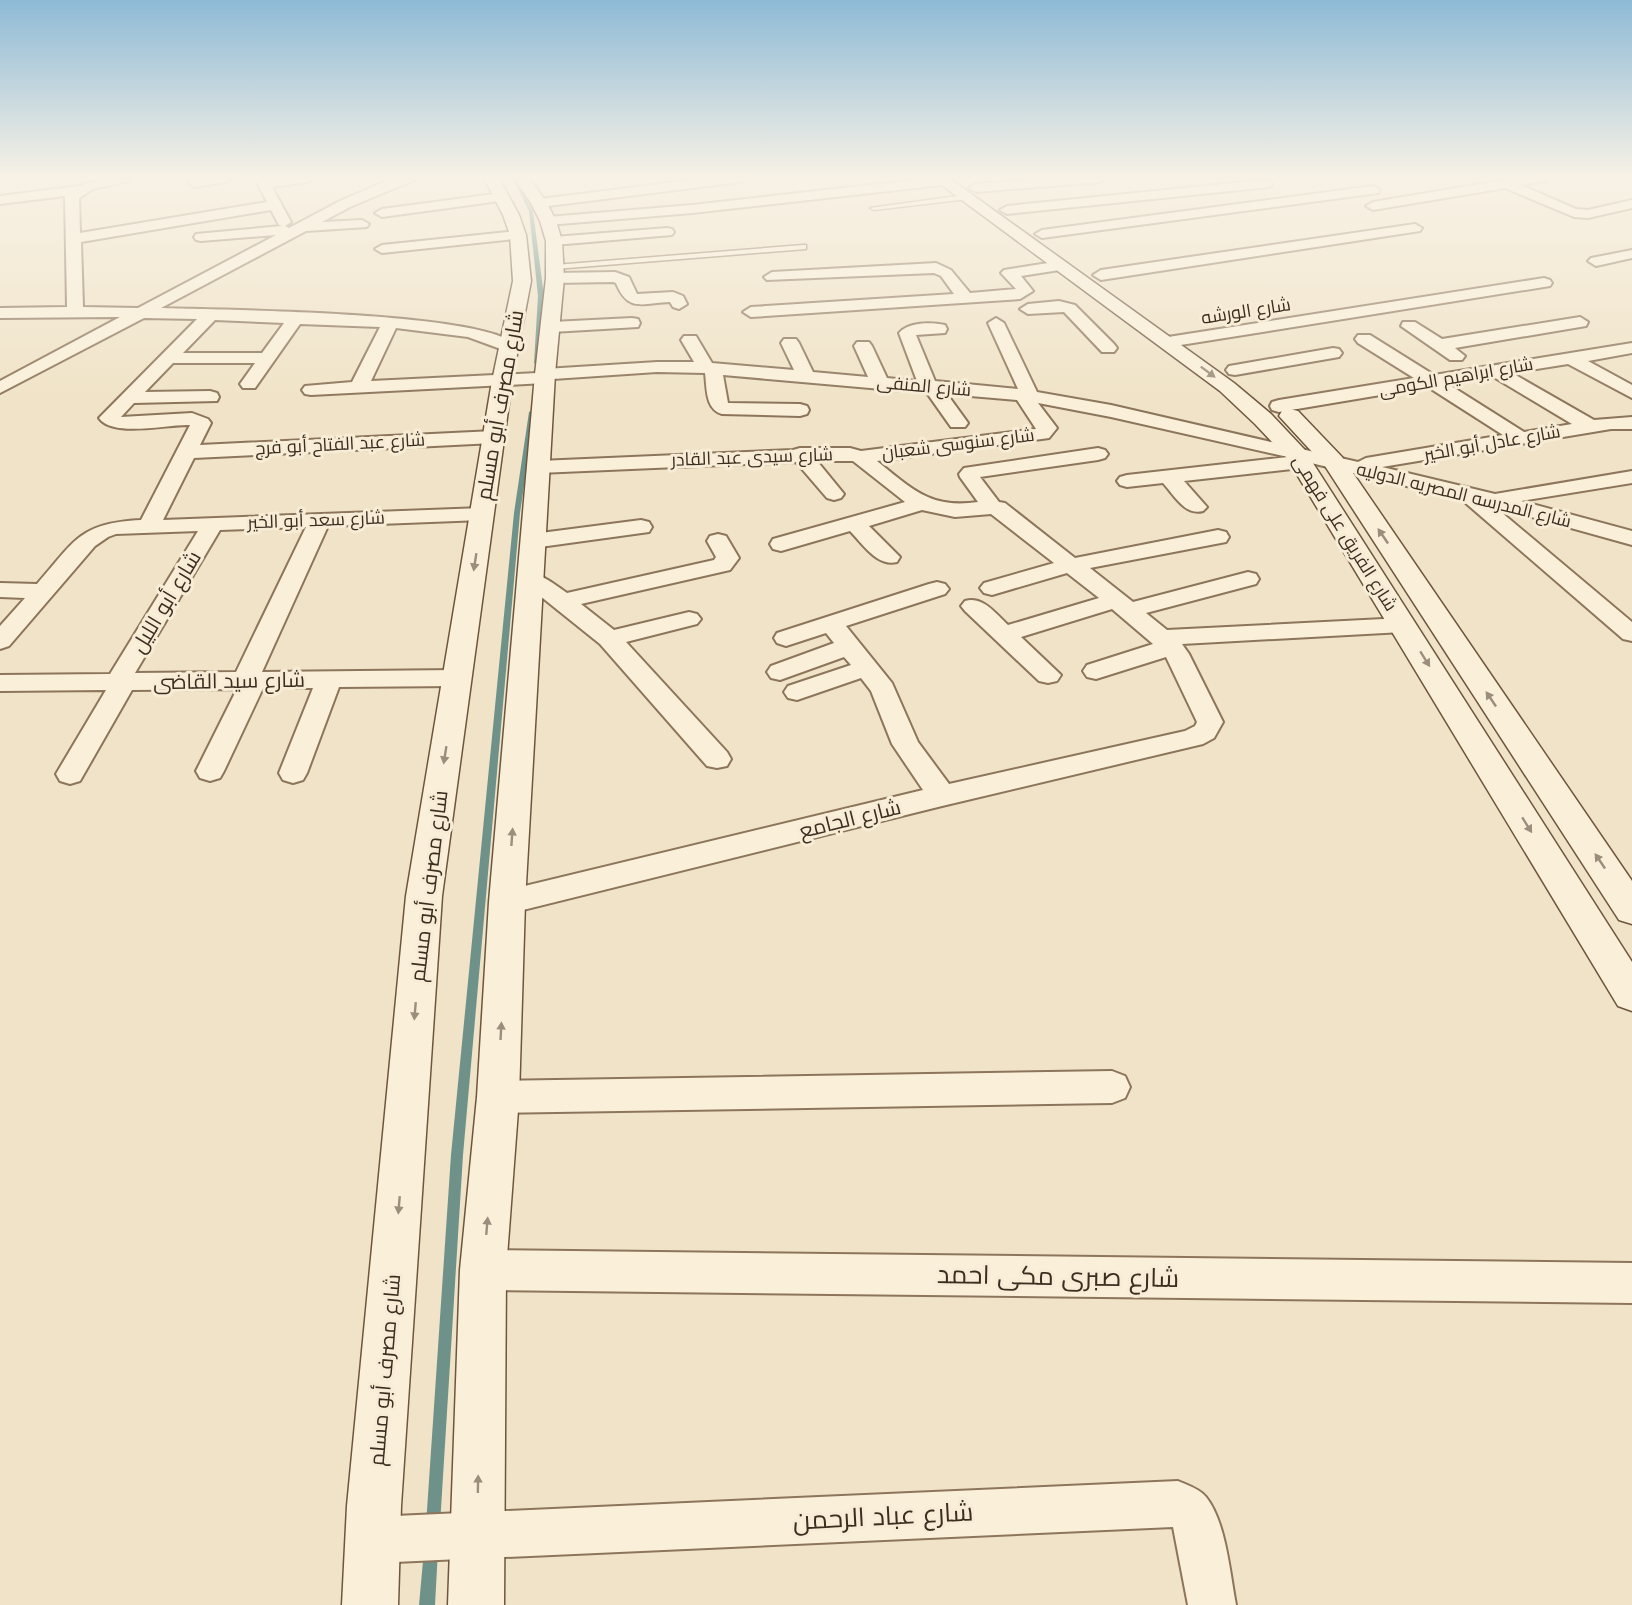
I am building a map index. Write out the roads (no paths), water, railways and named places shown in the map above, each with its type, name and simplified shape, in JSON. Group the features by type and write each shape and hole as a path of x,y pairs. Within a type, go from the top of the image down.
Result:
{"street":[{"path":"73,253 75,311"},
{"path":"0,388 250,253"},
{"name":"شارع مصرف أبو مسلم","path":"370,1605 373,1540 424,896 502,381 522,281 524,253"},
{"name":"شارع مصرف أبو مسلم","path":"476,1605 483,1270 498,1097 507,902 530,579 545,376 551,329 534,253"},
{"path":"577,253 623,280 633,299 673,297 679,304"},
{"name":"شارع الفريق على فهمى","path":"1056,253 1180,341 1235,370 1279,406 1343,465 1632,910"},
{"name":"شارع الفريق على فهمى","path":"1061,253 1076,267 1180,341 1263,419 1300,458 1632,995"},
{"path":"752,312 1013,294 1025,291 1010,275 1012,271 1076,267 1199,253"},
{"path":"1596,261 1632,254"},
{"path":"772,277 936,268 946,273 964,297"},
{"name":"شارع الورشه","path":"1180,341 1544,283"},
{"path":"626,289 666,284"},
{"path":"1013,294 1028,309"},
{"path":"1026,396 991,319 1028,309 1059,306 1069,308 1108,348"},
{"path":"0,313 75,311 390,323 510,339 551,329 632,323"},
{"path":"150,526 201,426 198,420 192,419 118,423 109,418 211,315"},
{"path":"894,320 952,316"},
{"path":"249,384 295,319"},
{"path":"1514,319 1535,330"},
{"path":"1439,345 1580,322"},
{"path":"359,387 390,323"},
{"path":"1409,326 1439,345 1590,426"},
{"path":"939,329 912,330 907,333 930,386 958,423"},
{"path":"1364,339 1521,438"},
{"path":"690,340 709,369 719,406 722,408 800,410"},
{"path":"790,343 806,376"},
{"path":"863,346 880,382"},
{"name":"شارع ابراهيم الكومى","path":"1279,406 1630,349"},
{"path":"1235,370 1333,353"},
{"path":"167,358 267,358"},
{"path":"1570,358 1632,392"},
{"name":"شارع المنفى","path":"310,390 502,381 545,376 619,361 1026,396 1111,411 1300,458"},
{"name":"شارع سنوسى شعبان","path":"860,457 1042,434 1047,428 1026,396"},
{"path":"128,398 210,397"},
{"path":"1111,411 1126,436"},
{"name":"شارع عادل أبو الخير","path":"1343,465 1616,422 1632,423"},
{"name":"شارع عبد الفتاح أبو فرج","path":"187,452 494,437"},
{"name":"شارع سيدى عبد القادر","path":"539,467 832,453 860,457 921,504 956,511 992,507"},
{"path":"800,454 834,494"},
{"path":"1098,454 969,474 992,507 1072,565 1166,642"},
{"path":"727,457 739,481"},
{"path":"1127,481 1300,458"},
{"name":"شارع المدرسه المصريه الدوليه","path":"1300,458 1343,465 1492,500 1632,538"},
{"path":"1169,477 1196,507"},
{"path":"1492,500 1632,477"},
{"path":"1465,494 1632,634"},
{"path":"781,544 921,504"},
{"name":"شارع سعد أبو الخير","path":"44,591 87,541 100,532 115,528 482,514"},
{"path":"210,771 321,519"},
{"name":"شارع أبو الليل","path":"70,774 214,523"},
{"path":"854,523 889,557"},
{"path":"533,541 641,527"},
{"path":"992,588 1072,565 1218,537"},
{"path":"563,601 722,565 728,558 718,541"},
{"path":"530,579 563,601 609,639 717,759"},
{"path":"1004,634 1122,605 1248,579"},
{"path":"786,638 937,588"},
{"path":"0,590 44,591"},
{"path":"0,641 44,591"},
{"path":"973,606 1048,675"},
{"path":"609,639 689,619"},
{"path":"831,623 883,689 906,744 942,796"},
{"path":"1096,671 1166,642 1404,625"},
{"name":"شارع الجامع","path":"507,902 942,796 1192,738 1205,732 1210,722 1177,654 1166,642"},
{"path":"780,672 849,646"},
{"path":"797,692 866,668"},
{"name":"شارع سيد القاضى","path":"8,682 457,678"},
{"path":"293,773 329,680"},
{"path":"0,704 8,682"},
{"path":"498,1097 1112,1087"},
{"name":"شارع صبرى مكى احمد","path":"483,1270 1632,1282"},
{"name":"شارع عباد الرحمن","path":"373,1540 1178,1504 1189,1511 1196,1523 1212,1605"}],"waterway":[{"path":"536,253 541,296 537,363"},
{"path":"433,1525 457,1155 517,513 532,412"},
{"path":"427,1605 431,1550"}]}
